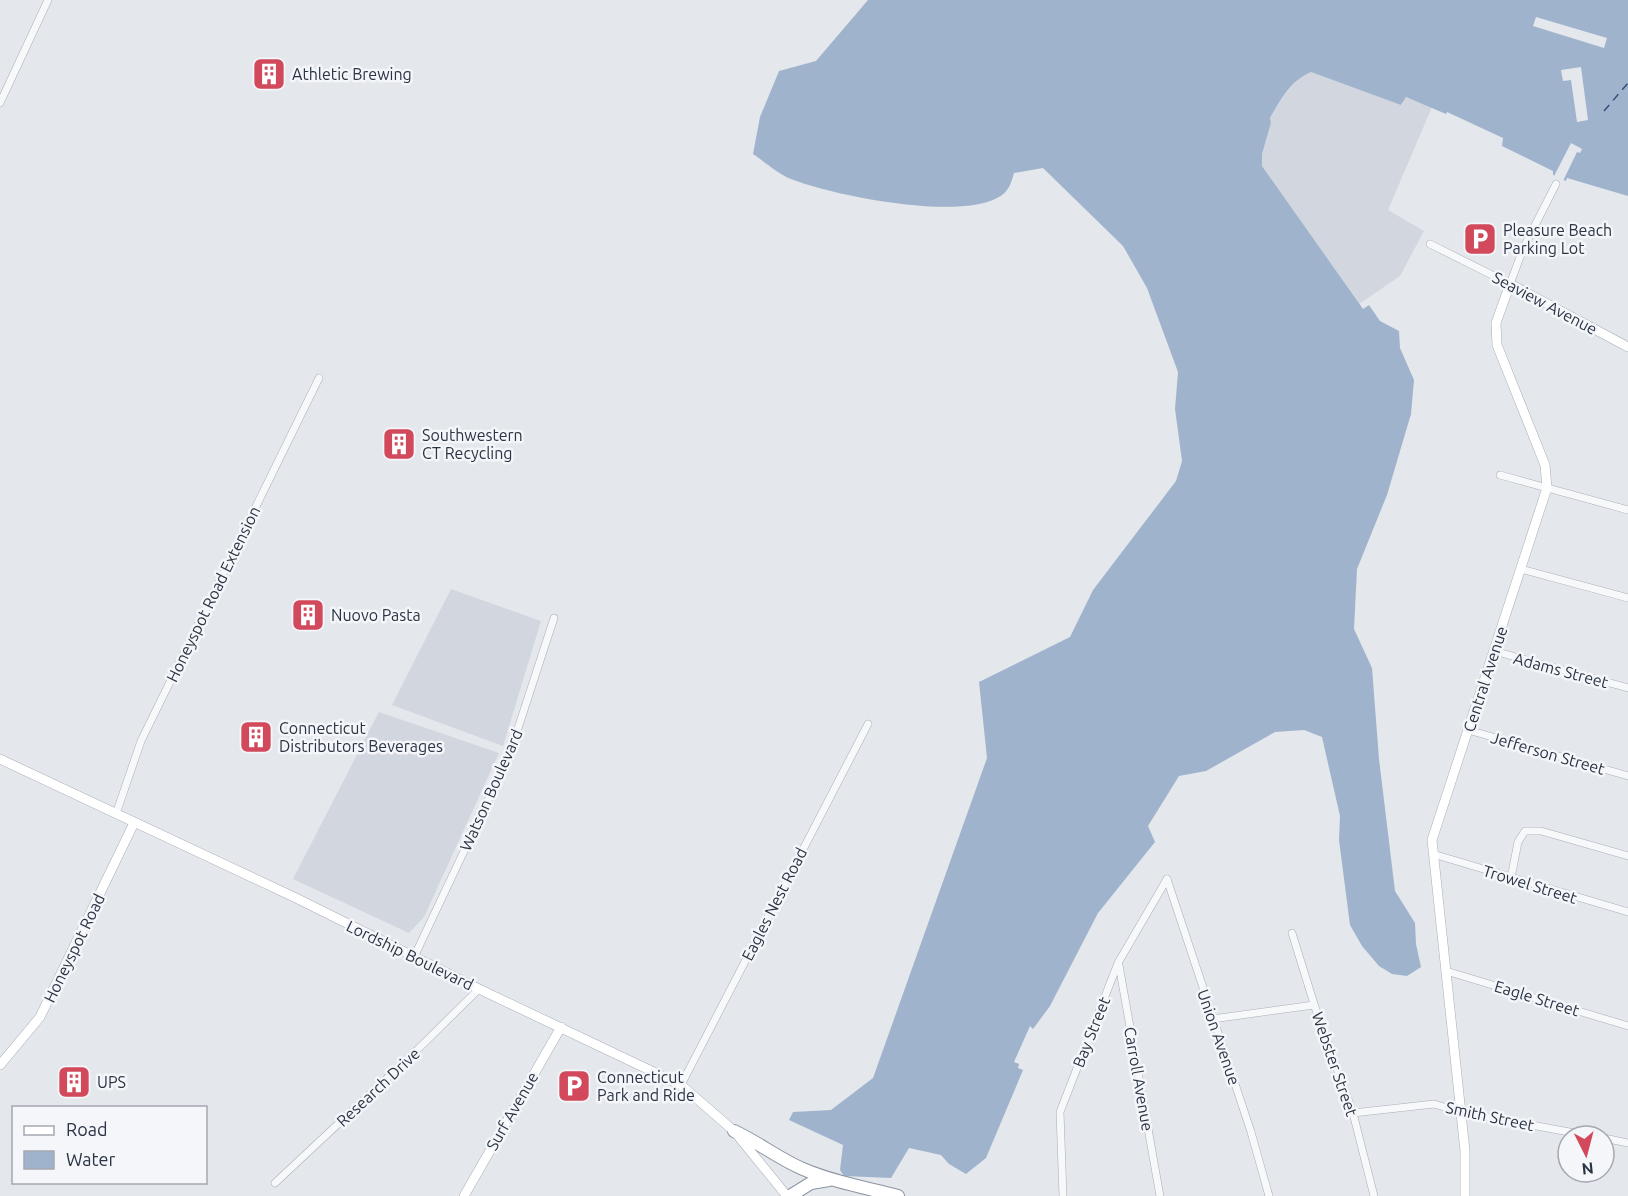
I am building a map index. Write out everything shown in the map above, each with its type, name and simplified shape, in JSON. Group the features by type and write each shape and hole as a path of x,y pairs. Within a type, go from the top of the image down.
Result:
{"highway":[{"path":"734,1131 791,1164 836,1180 898,1196"},
{"path":"789,1196 816,1182 836,1180"}],"main road":[{"name":"Seaview Avenue","path":"1510,284 1628,347"},
{"name":"Central Avenue","path":"1465,1196 1466,1163 1432,840 1547,488 1545,465 1497,345 1496,323 1510,284"},
{"name":"Lordship Boulevard","path":"0,759 296,898 479,989 681,1085 734,1131 789,1196"},
{"name":"Honeyspot Road","path":"0,1065 40,1017 134,823"},
{"name":"Surf Avenue","path":"464,1196 561,1027"}],"street":[{"path":"0,103 48,0"},
{"name":"Central Avenue","path":"1510,284 1523,249 1556,184"},
{"name":"Seaview Avenue","path":"1431,244 1510,284"},
{"name":"Honeyspot Road Extension","path":"116,814 141,741 319,378"},
{"path":"1500,475 1628,510"},
{"path":"1521,569 1628,598"},
{"name":"Watson Boulevard","path":"414,957 509,756 554,618"},
{"name":"Adams Street","path":"1494,651 1628,688"},
{"name":"Eagles Nest Road","path":"681,1085 868,724"},
{"name":"Jefferson Street","path":"1468,730 1628,776"},
{"path":"1511,878 1518,842 1525,831 1541,831 1628,856"},
{"name":"Trowel Street","path":"1433,854 1628,912"},
{"name":"Bay Street","path":"1063,1196 1060,1112 1118,963 1167,879"},
{"name":"Union Avenue","path":"1167,879 1251,1132 1269,1196"},
{"name":"Webster Street","path":"1292,933 1314,1005 1353,1113 1374,1196"},
{"name":"Carroll Avenue","path":"1118,963 1160,1196"},
{"name":"Eagle Street","path":"1446,971 1628,1026"},
{"name":"Research Drive","path":"275,1183 479,989"},
{"path":"1212,1018 1314,1005"},
{"name":"Smith Street","path":"1353,1113 1434,1104 1461,1112 1556,1130"}],"shaded area":[{"path":"1311,72 1402,105 1405,97 1432,107 1388,210 1424,231 1400,276 1359,304 1262,166 1262,154 1271,123 1270,118 1284,94 1300,77"},
{"path":"451,589 541,621 503,746 392,705"},
{"path":"379,712 499,753 424,917 409,933 293,879"}],"water":[{"path":"868,0 1628,0 1628,196 1567,178 1566,181 1553,175 1553,171 1502,146 1503,138 1447,112 1446,114 1406,97 1401,105 1311,72 1297,80 1278,104 1270,118 1271,123 1262,154 1262,166 1363,309 1369,305 1380,321 1399,331 1400,348 1414,380 1411,414 1387,495 1357,569 1354,629 1372,668 1379,759 1395,891 1415,923 1416,944 1421,967 1407,976 1392,974 1379,966 1362,946 1350,925 1339,840 1340,816 1322,737 1304,730 1275,732 1206,771 1179,776 1148,826 1155,842 1098,913 1050,1006 1033,1029 1030,1026 1014,1062 1019,1064 1018,1068 1023,1070 986,1158 966,1174 949,1164 941,1155 909,1148 891,1178 844,1176 840,1170 843,1145 789,1120 793,1112 831,1110 873,1078 987,758 979,682 1070,637 1093,590 1176,481 1182,461 1175,409 1178,372 1147,288 1123,246 1043,168 1014,173 1004,194 997,198 978,204 954,207 926,206 865,198 811,186 786,177 753,154 760,117 779,71 816,61"}],"pier":[{"path":"1536,17 1607,38 1604,48 1533,26"},
{"path":"1581,67 1588,120 1577,122 1571,80 1563,81 1561,70"},
{"path":"1571,143 1582,149 1580,153 1577,152 1562,183 1553,178"}],"ferry route":[{"path":"1604,111 1628,83"}],"place":[{"name":"Athletic Brewing","path":"269,74"},
{"name":"Pleasure Beach Parking Lot","path":"1480,239"},
{"name":"Southwestern CT Recycling","path":"399,444"},
{"name":"Nuovo Pasta","path":"308,615"},
{"name":"Connecticut Distributors Beverages","path":"256,737"},
{"name":"UPS","path":"74,1082"},
{"name":"Connecticut Park and Ride","path":"574,1086"}]}
